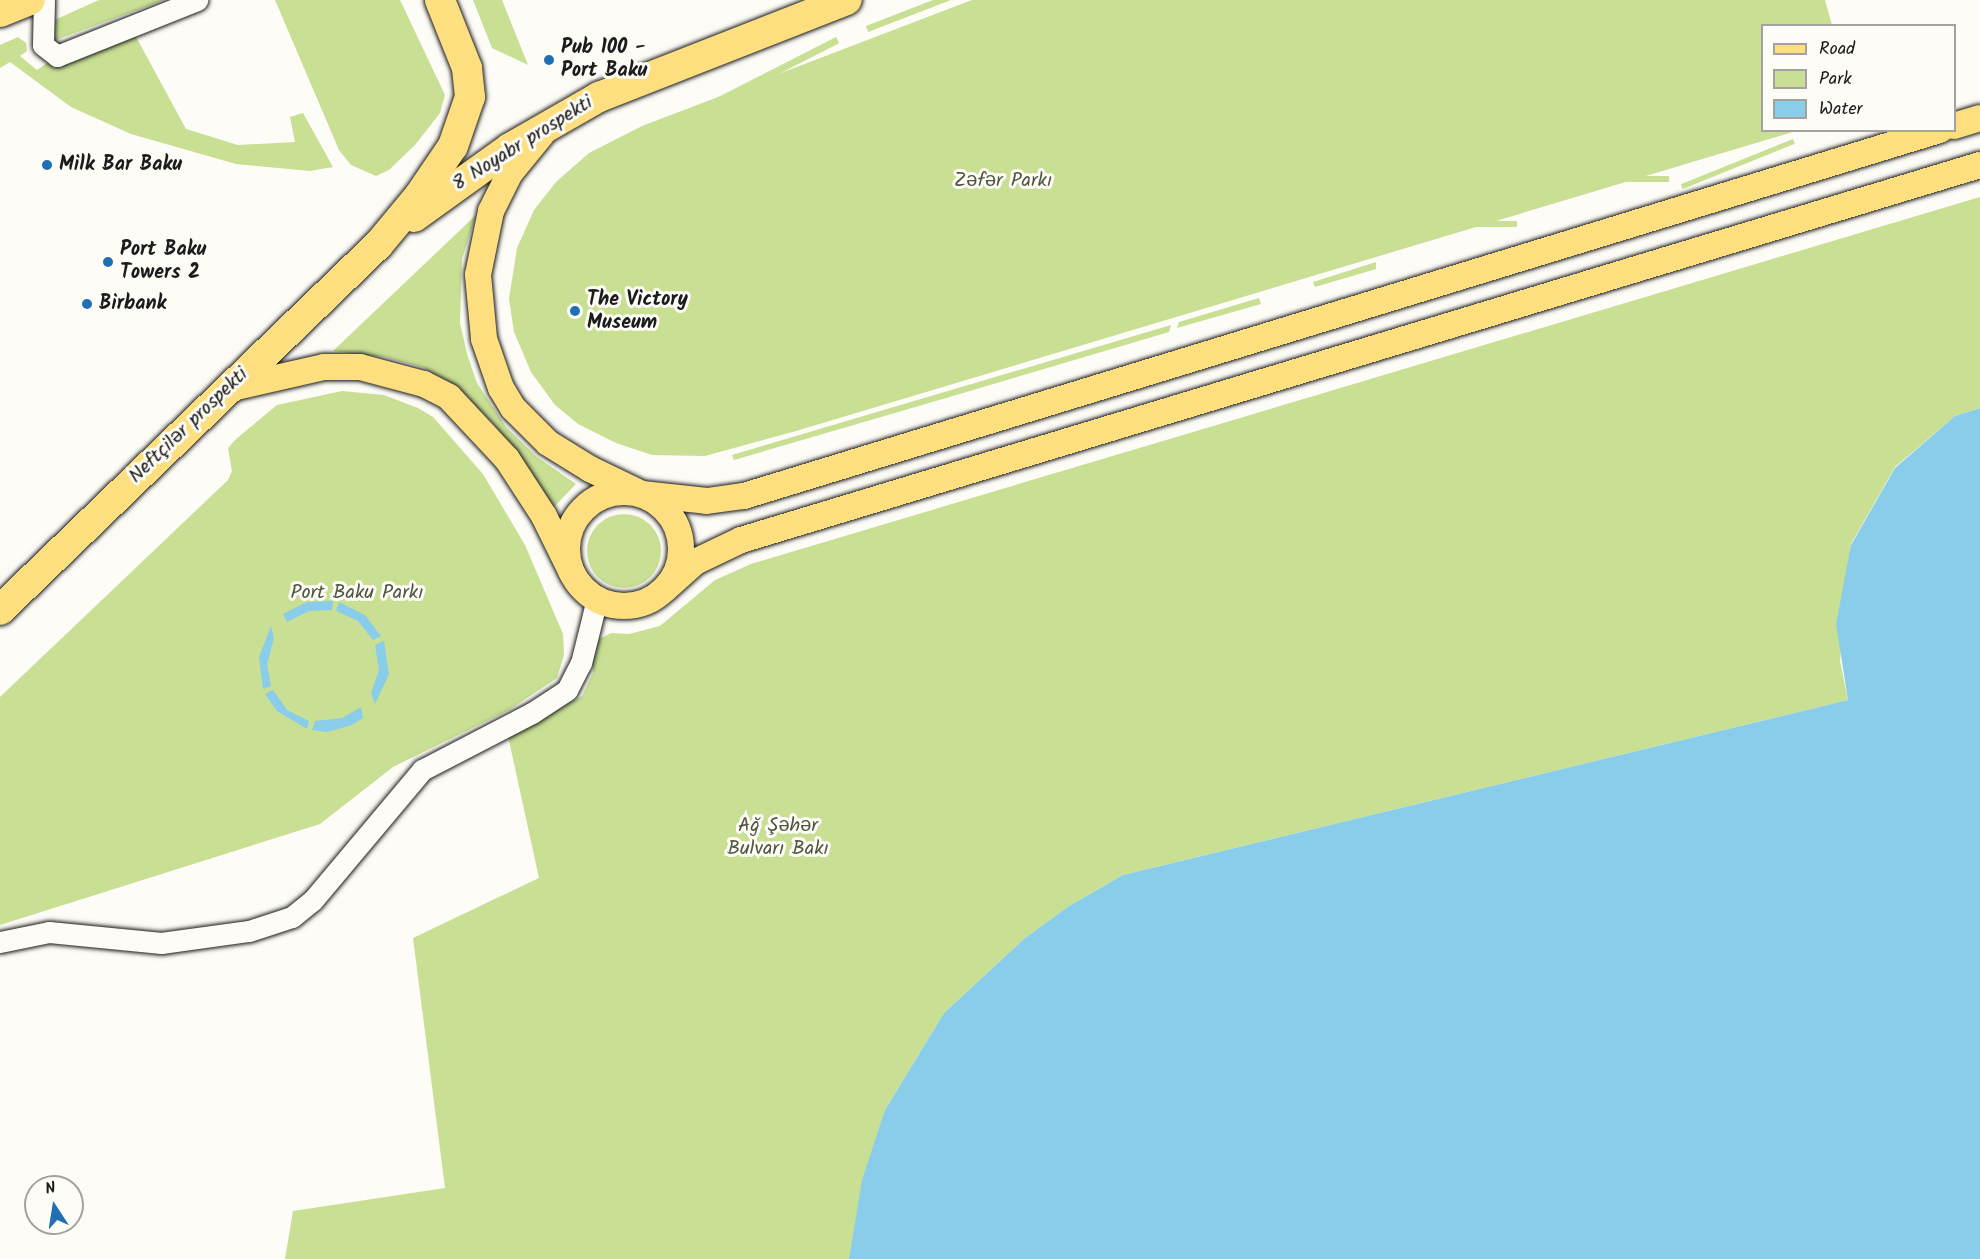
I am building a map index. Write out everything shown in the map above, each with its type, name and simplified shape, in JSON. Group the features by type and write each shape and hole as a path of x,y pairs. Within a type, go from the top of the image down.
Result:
{"highway":[{"path":"0,12 30,0"},
{"path":"379,244 419,196 453,146 468,110 467,68 440,0"},
{"name":"8 Noyabr prospekti","path":"379,244 479,169 557,119 643,78 847,0"},
{"name":"Neftçilər prospekti","path":"0,610 379,244"}],"main road":[{"path":"1956,125 1980,118"},
{"path":"557,119 510,173 485,229 478,274 484,339 501,388 529,425 567,456 659,503 672,518 680,535 681,555 676,573 665,589"},
{"path":"572,573 567,555 568,536 581,511 604,495 623,491 678,501 744,496 1933,132"},
{"path":"227,389 324,367 360,366 424,384 449,397 507,459 544,516 572,573 582,588 597,599 614,605 632,605 665,589 695,562 741,540 1980,165"}],"street":[{"path":"44,0 44,45 57,56 197,0"},
{"path":"0,942 49,932 161,943 249,931 292,916 313,900 422,770 532,713 567,690 581,663 597,599"}],"green space":[{"path":"99,0 164,0 56,40 47,34 50,22"},
{"path":"275,0 400,0 445,95 440,113 415,145 389,170 376,176 351,165 339,150"},
{"path":"473,0 502,0 528,65 492,48"},
{"path":"933,0 951,0 868,32 866,26"},
{"name":"Zəfər Parkı","path":"972,0 1825,0 1832,24 1761,24 1761,132 1793,132 796,431 705,456 652,455 616,443 578,424 555,405 531,372 514,332 509,299 517,248 534,210 556,182 589,153 642,126"},
{"path":"135,35 186,129 238,145 295,142 290,117 303,113 333,167 310,171 236,164 131,134 71,107 10,62 0,68 0,45 18,37 26,43 27,51 20,56 37,70 47,63"},
{"path":"836,37 839,43 628,151 625,145"},
{"path":"1793,139 1795,144 1683,189 1681,184"},
{"path":"1519,176 1669,176 1669,182 1519,182"},
{"name":"Ağ Şəhər Bulvarı Bakı","path":"1980,197 1980,408 1955,416 1895,467 1851,544 1840,661 1848,700 1123,875 1069,906 1025,938 944,1013 885,1110 849,1259 285,1259 293,1211 445,1188 413,938 539,878 508,736 582,696 593,673 591,643 611,633 629,634 660,626 715,580 751,564"},
{"path":"476,215 462,259 460,323 467,354 477,383 506,427 537,457 576,484 554,507 493,423 453,384 422,367 384,357 333,351"},
{"path":"1378,221 1517,221 1517,227 1378,227"},
{"path":"1376,262 1376,269 1315,287 1313,282"},
{"path":"1259,298 1261,304 1177,328 1179,322"},
{"path":"1171,325 1169,332 953,396 734,460 732,455"},
{"name":"Port Baku Parkı","path":"342,391 384,395 418,408 433,417 483,474 525,545 563,634 564,655 557,678 509,710 393,767 320,824 0,925 0,697 228,480 232,471 228,448 236,439 277,405"},
{"path":"624,514 645,520 655,530 661,551 655,572 645,582 624,588 603,582 593,572 587,551 593,530 603,520"}],"water":[{"path":"1980,408 1980,1259 849,1259 862,1180 885,1110 944,1013 1025,938 1069,906 1123,875 1848,700 1836,624 1851,545 1895,468 1955,416"},
{"path":"333,601 332,610 309,611 287,622 283,614 307,602"},
{"path":"339,602 365,615 381,636 373,640 358,621 336,611"},
{"path":"271,626 274,638 267,665 271,686 263,689 259,657"},
{"path":"384,641 389,674 375,704 371,693 379,670 375,645"},
{"path":"273,690 287,710 309,721 307,729 277,711 265,694"},
{"path":"361,707 363,718 352,725 327,732 312,730 315,721 342,718"}],"place":[{"name":"Pub 100 - Port Baku","path":"549,60"},
{"name":"Milk Bar Baku","path":"47,165"},
{"name":"Port Baku Towers 2","path":"108,262"},
{"name":"Birbank","path":"87,304"},
{"name":"The Victory Museum","path":"575,311"}]}
